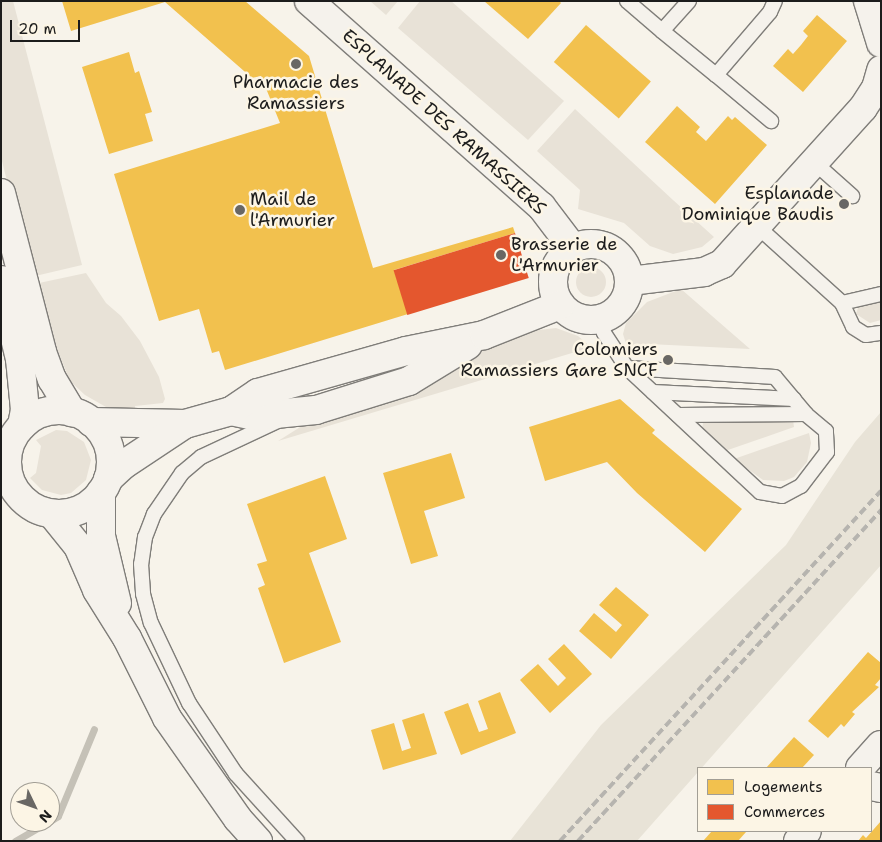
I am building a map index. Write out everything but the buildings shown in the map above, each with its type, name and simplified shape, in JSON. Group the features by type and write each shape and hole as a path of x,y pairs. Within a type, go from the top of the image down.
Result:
{"main road":[{"name":"ESPLANADE DES RAMASSIERS","path":"309,1 542,206 573,248"},
{"path":"868,1 881,44"},
{"path":"630,282 704,272 722,264 758,227 863,108 876,88 881,70"},
{"path":"1,193 42,352 52,379 82,417 106,442 111,467 104,486 102,536 127,638"},
{"path":"588,244 604,246 617,253 626,266 630,282 622,305 601,319 578,318 560,305 554,290 553,278 563,256 573,248 588,244"},
{"path":"1,280 20,359 25,410 11,441 8,473 11,496 40,511 52,514 79,510 123,465 185,424 231,411 258,394 406,351 484,335 560,305"},
{"path":"231,411 255,416 286,415 316,410 409,381 484,335"},
{"path":"11,441 45,412 82,417 185,424"},
{"path":"52,514 78,546 97,590 127,638 167,718 238,819 258,841"},
{"path":"861,767 881,746"}],"lane":[{"path":"628,1 770,121"},
{"path":"662,31 689,1"},
{"path":"716,75 770,12 775,1"},
{"path":"815,163 852,196"},
{"path":"758,227 842,303 848,320 860,333 881,333"},
{"path":"842,303 881,294"},
{"path":"601,319 604,334 627,368 760,492 782,496 801,486 827,452 826,431 806,414 775,378 627,368"},
{"path":"653,392 794,399"},
{"path":"678,415 806,414"},
{"path":"286,415 274,425 202,457 182,473 154,514 144,537 141,564 143,594 151,623 189,703 241,781 297,841"}],"shaded area":[{"path":"1,1 13,1 82,265 31,277 1,157"},
{"path":"370,1 398,1 386,15"},
{"path":"420,1 451,1 564,101 528,140 398,28"},
{"path":"575,109 714,237 702,247 673,254 650,246 624,223 578,209 580,190 537,151"},
{"path":"591,267 601,272 606,282 601,292 591,297 581,292 576,282 581,272"},
{"path":"86,273 106,303 121,316 140,341 159,377 165,399 163,403 135,406 135,410 106,407 85,395 70,381 57,349 39,283"},
{"path":"681,289 750,349 649,344 628,350 623,334 626,323 647,302"},
{"path":"881,299 881,320 870,323 856,314 859,305"},
{"path":"556,328 578,336 600,355 582,350 278,441 313,419 490,346 530,331"},
{"path":"881,412 881,565 702,767 697,767 697,773 637,841 510,841 601,725 786,545 855,442"},
{"path":"787,418 793,420 794,427 725,451 702,430 703,423"},
{"path":"56,430 67,431 84,442 91,460 86,480 71,493 61,495 42,490 30,478 36,473 41,446 36,440"},
{"path":"809,433 811,443 807,462 794,477 784,481 763,480 734,459"}],"waterway":[{"path":"60,811 94,729"},
{"path":"15,841 31,832"}],"railway":[{"path":"560,841 881,491"},
{"path":"578,841 881,510"}],"place":[{"name":"Pharmacie des Ramassiers","path":"296,64"},
{"name":"Esplanade Dominique Baudis","path":"844,204"},
{"name":"Mail de l'Armurier","path":"240,210"},
{"name":"Brasserie de L'Armurier","path":"501,255"},
{"name":"Colomiers Ramassiers Gare SNCF","path":"668,360"}]}
